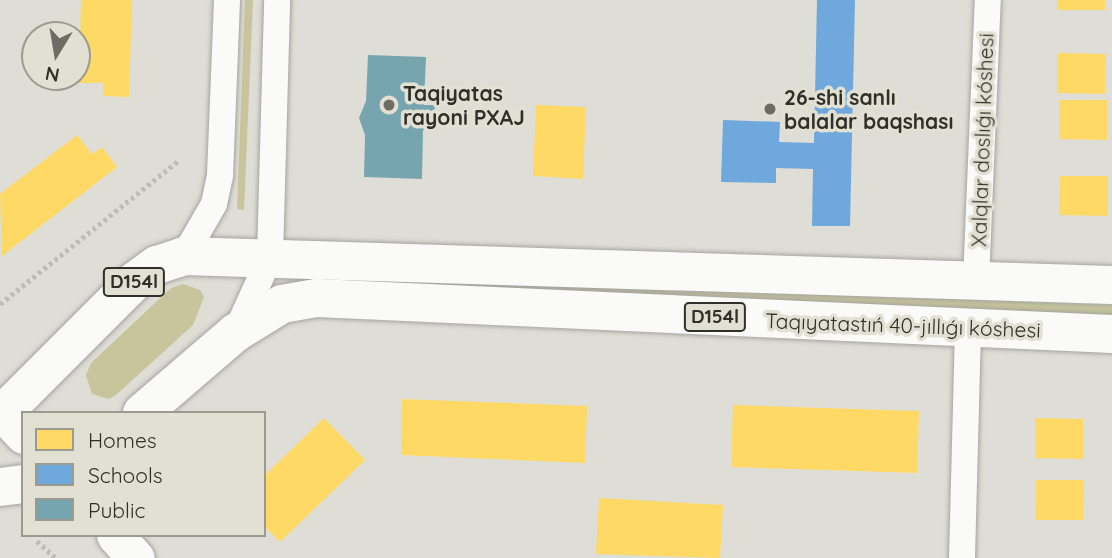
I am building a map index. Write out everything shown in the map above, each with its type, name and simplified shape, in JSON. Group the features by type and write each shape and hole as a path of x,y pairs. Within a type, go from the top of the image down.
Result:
{"main road":[{"name":"D154l","path":"0,410 136,280 157,265 184,256 1112,285"},
{"name":"Taqıyatastıń 40-jıllıǵı kóshesi","path":"235,333 282,304 317,298 1112,334"},
{"name":"D154l","path":"144,411 235,333"},
{"path":"0,410 0,416"},
{"path":"0,487 21,484"}],"street":[{"path":"184,256 214,204 220,175 227,0"},
{"path":"235,333 270,257 277,0"},
{"name":"Xalqlar doslıǵı kóshesi","path":"976,281 988,0"},
{"path":"962,558 968,329"},
{"path":"0,410 21,433"},
{"path":"117,537 136,558"}],"path":[{"path":"0,304 179,160"},
{"path":"37,541 56,558"}],"shaded area":[{"path":"245,0 253,0 244,210 237,209"},
{"path":"475,281 1112,305 1112,315 476,291"},
{"path":"183,284 200,290 204,297 193,325 116,395 108,399 92,394 86,375 91,363 171,288"}],"building: Homes":[{"path":"81,0 132,0 129,97 103,96 103,83 91,83 91,21 80,21"},
{"path":"1057,0 1105,0 1105,10 1057,10"},
{"path":"1057,53 1106,54 1105,94 1057,93"},
{"path":"1059,100 1107,100 1107,140 1059,139"},
{"path":"536,105 586,107 583,179 533,176"},
{"path":"77,135 92,154 102,147 117,167 2,256 0,194"},
{"path":"1060,176 1108,176 1108,216 1059,215"},
{"path":"402,399 587,406 585,463 401,455"},
{"path":"733,405 919,411 917,473 731,467"},
{"path":"324,418 365,460 280,542 266,528 266,474"},
{"path":"1035,418 1083,419 1083,459 1035,458"},
{"path":"1036,480 1084,480 1083,520 1035,520"},
{"path":"599,498 723,505 720,558 596,554"}],"building: Schools":[{"path":"817,0 855,0 850,226 812,226 813,169 776,168 776,183 721,182 723,120 780,122 779,142 814,143"}],"building: Public":[{"path":"368,55 426,57 424,105 435,105 434,131 423,130 422,179 364,177 365,135 359,118 366,101"}],"place":[{"name":"Taqiyatas rayoni PXAJ","path":"389,105"},
{"name":"26-shi sanlı balalar baqshası","path":"770,109"}]}
